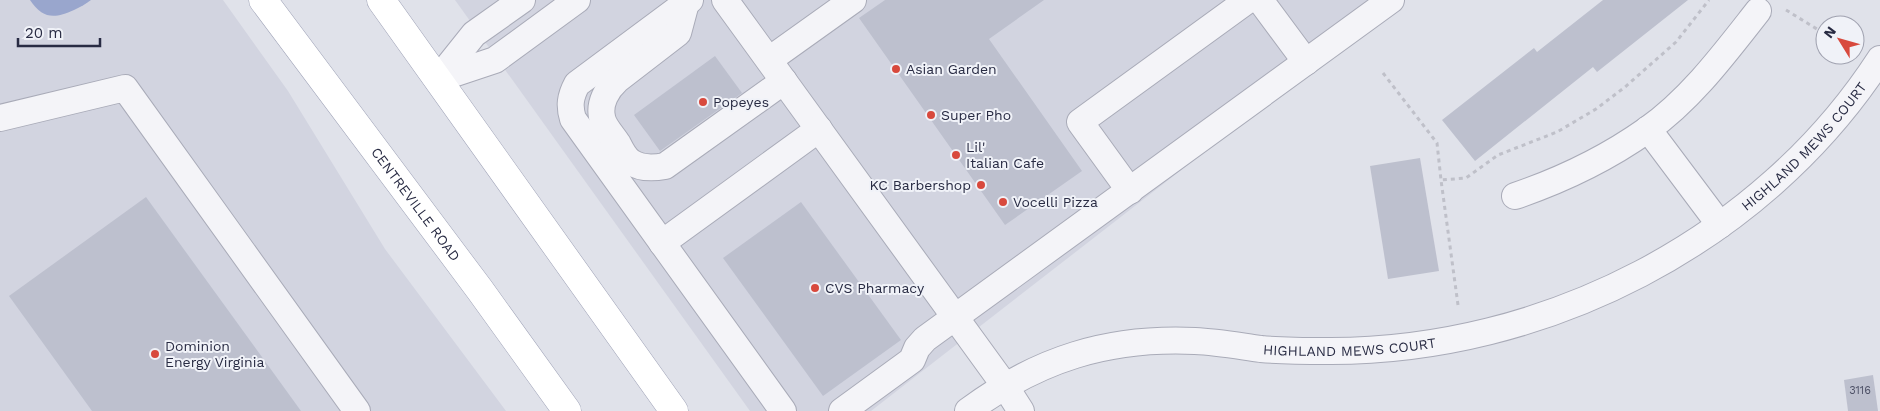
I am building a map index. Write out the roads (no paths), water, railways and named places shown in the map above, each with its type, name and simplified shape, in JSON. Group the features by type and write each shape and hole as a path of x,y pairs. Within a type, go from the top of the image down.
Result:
{"main road":[{"name":"CENTREVILLE ROAD","path":"262,0 480,290 567,411"},
{"path":"381,0 674,411"}],"street":[{"path":"438,79 474,34 522,0"},
{"path":"438,79 495,60 577,0"},
{"path":"726,0 1005,386 1021,411"},
{"path":"769,60 853,0"},
{"path":"1130,190 1080,122 1248,0"},
{"path":"1260,0 1306,62"},
{"path":"842,411 912,360 917,348 925,339 1390,0"},
{"path":"688,2 678,34 617,80 609,87 605,96 602,106 602,118 631,162 653,168 665,166 784,81"},
{"path":"688,2 577,84 572,94 570,108 573,119 783,411"},
{"path":"1515,196 1553,183 1588,166 1648,130 1675,107 1704,78 1768,8"},
{"name":"HIGHLAND MEWS COURT","path":"968,411 1023,375 1070,356 1095,349 1145,341 1196,341 1265,349 1329,352 1393,349 1467,337 1535,319 1596,296 1656,266 1720,225 1774,181 1822,133 1868,78 1880,59"},
{"path":"0,118 125,88 357,411"},
{"path":"662,243 818,129"},
{"path":"1648,130 1720,225"}],"water":[{"path":"30,0 91,0 74,10 55,16 44,14"}],"place":[{"name":"Asian Garden","path":"896,69"},
{"name":"Popeyes","path":"703,102"},
{"name":"Super Pho","path":"931,115"},
{"name":"Lil' Italian Cafe","path":"956,155"},
{"name":"KC Barbershop","path":"981,185"},
{"name":"Vocelli Pizza","path":"1003,202"},
{"name":"CVS Pharmacy","path":"815,288"},
{"name":"Dominion Energy Virginia","path":"155,354"}]}
